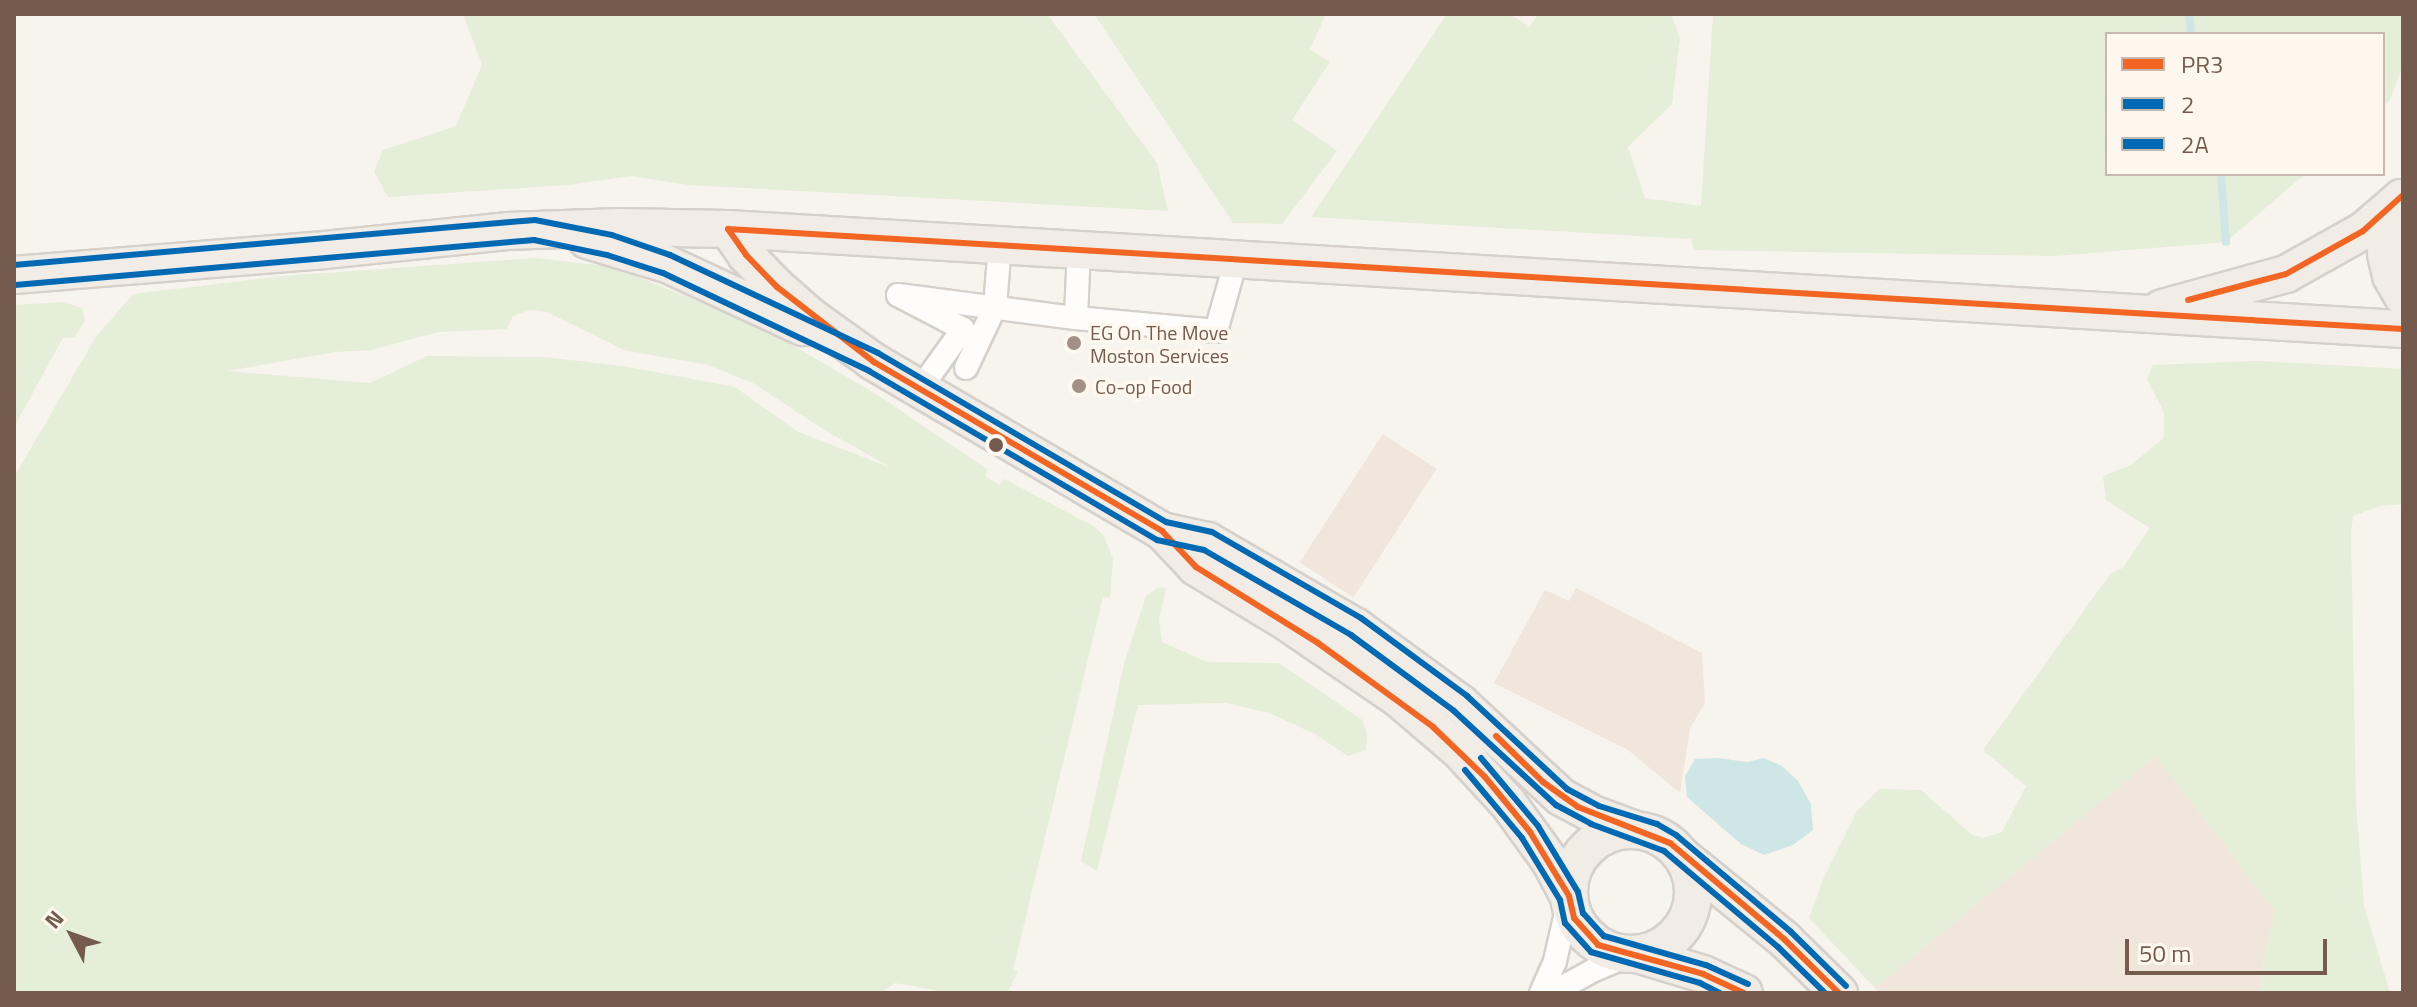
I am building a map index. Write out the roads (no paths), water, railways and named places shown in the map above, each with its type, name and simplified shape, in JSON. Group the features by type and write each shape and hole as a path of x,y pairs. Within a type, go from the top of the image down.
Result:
{"highway":[{"path":"2400,198 2386,234 2386,254 2391,276 2403,297"},
{"path":"2139,315 2286,274 2363,231 2400,198"},
{"path":"14,275 535,230 620,227 728,229 2403,329"},
{"path":"728,229 746,255 777,287 810,316 874,362"},
{"path":"535,230 610,245 667,264 874,362 1162,531 1196,567 1318,643 1433,727 1508,803 1550,861 1569,898 1574,918 1584,933 1614,952 1635,954 1703,974 1744,993"},
{"path":"1162,531 1208,541 1356,627 1460,703 1561,797 1595,815 1670,843 1785,940 1839,993"},
{"path":"1569,898 1571,875 1581,856 1596,840 1615,832 1636,830"},
{"path":"1635,954 1657,948 1675,936 1688,918 1693,898 1691,876 1683,857"}],"street":[{"path":"966,368 995,307 1000,243"},
{"path":"1076,318 1079,248"},
{"path":"920,389 963,329 898,295 1076,318 1216,331 1237,257"},
{"path":"1541,993 1555,961 1569,898"},
{"path":"1552,993 1594,970 1635,954"}],"waterway":[{"path":"2189,14 2191,32"},
{"path":"2221,176 2226,242"}],"place":[{"name":"EG On The Move Moston Services","path":"1074,343"},
{"name":"Co-op Food","path":"1079,386"}]}
